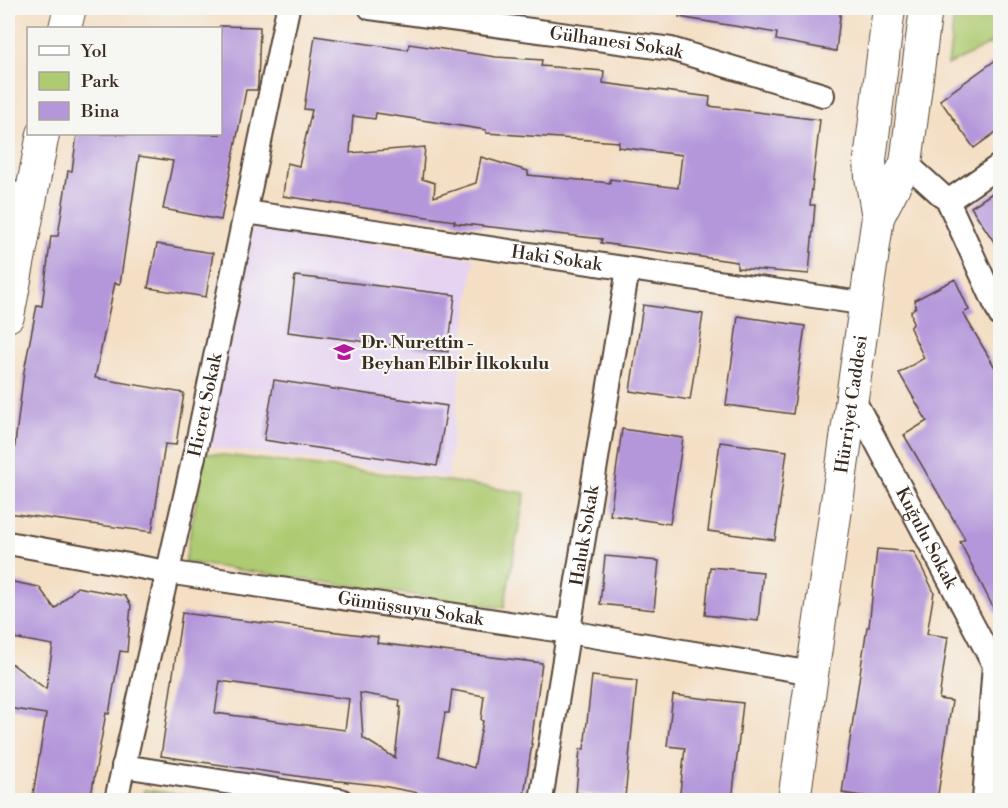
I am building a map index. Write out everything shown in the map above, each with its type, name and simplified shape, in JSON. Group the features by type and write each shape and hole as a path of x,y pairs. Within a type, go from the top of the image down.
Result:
{"main road":[{"path":"65,27 70,8"},
{"name":"Hürriyet Caddesi","path":"794,801 878,217 870,177 870,160 890,8"},
{"path":"878,217 906,163 926,8"},
{"path":"8,316 18,194 43,135"}],"street":[{"name":"Hicret Sokak","path":"116,801 200,432 288,8"},
{"name":"Gülhanesi Sokak","path":"370,8 671,50 824,95"},
{"path":"906,163 948,201 1000,315"},
{"path":"948,201 1000,165"},
{"name":"Haki Sokak","path":"246,212 867,304"},
{"name":"Haluk Sokak","path":"541,801 628,269"},
{"name":"Kuğulu Sokak","path":"853,398 998,670"},
{"name":"Gümüşsuyu Sokak","path":"8,543 167,572 569,632 813,673"},
{"path":"984,801 998,670"},
{"path":"123,766 333,800"}],"shaded area":[{"name":"Dr. Nurettin - Beyhan Elbir İlkokulu","path":"253,226 474,258 448,477 204,446"}],"green space":[{"path":"955,8 1000,8 1000,39 948,65"},
{"path":"205,453 448,481 525,493 504,608 185,562"},
{"path":"144,790 231,800 142,800"}],"building":[{"path":"680,8 841,8 836,51 776,40 777,33 679,17"},
{"path":"220,26 260,27 257,90 246,90 221,220 163,209 173,161 139,156 120,284 115,283 95,378 184,393 176,445 165,444 152,532 8,513 9,451 14,452 24,371 37,305 42,306 51,236 58,236 68,171 72,171 77,135 222,135 222,27"},
{"path":"315,36 408,50 409,44 496,57 542,60 541,66 604,71 603,83 710,97 709,106 820,120 810,205 815,205 809,274 737,268 737,262 601,243 602,239 454,223 455,221 283,196 287,163 299,166 312,110 304,109","holes":["376,113 486,130 486,133 619,142 618,147 682,155 678,188 610,179 610,183 528,175 528,171 481,157 476,183 434,197 435,183 422,179 425,147 350,153 353,116 375,119"]},
{"path":"1000,57 1000,129 974,148 940,100"},
{"path":"1000,188 1000,251 971,207"},
{"path":"157,244 213,253 206,297 148,288"},
{"path":"295,276 455,295 448,352 288,332"},
{"path":"955,279 969,310 963,313 1000,376 1000,621 960,542 965,539 904,435 927,421 899,373 924,358 910,328 913,324 911,311 916,307 915,300"},
{"path":"643,305 703,314 690,400 630,391"},
{"path":"738,316 805,326 793,414 726,405"},
{"path":"274,380 447,406 437,466 264,440"},
{"path":"622,429 683,438 670,524 610,515"},
{"path":"720,442 787,451 775,540 708,531"},
{"path":"877,549 914,552 934,592 927,634 948,637 939,699 952,701 937,801 895,801 842,793 867,627 869,627"},
{"path":"605,556 659,561 654,610 600,604"},
{"path":"710,567 763,572 758,621 705,615"},
{"path":"8,581 39,587 55,609 77,587 125,596 131,605 127,652 120,651 90,801 32,801 46,714 8,708 8,661 46,689 53,645 8,637"},
{"path":"182,613 378,637 377,643 542,663 523,801 460,801 377,785 310,778 161,756","holes":["220,681 349,699 345,730 215,713","452,690 484,696 481,720 483,721 474,768 438,756 445,713 449,713","360,693 400,700 395,758 363,738"]},
{"path":"592,676 637,681 625,797 576,793 580,749 584,749"},
{"path":"673,695 743,703 732,801 679,801 685,748 667,746"}],"place":[{"name":"Dr. Nurettin - Beyhan Elbir İlkokulu","path":"344,352"}]}
